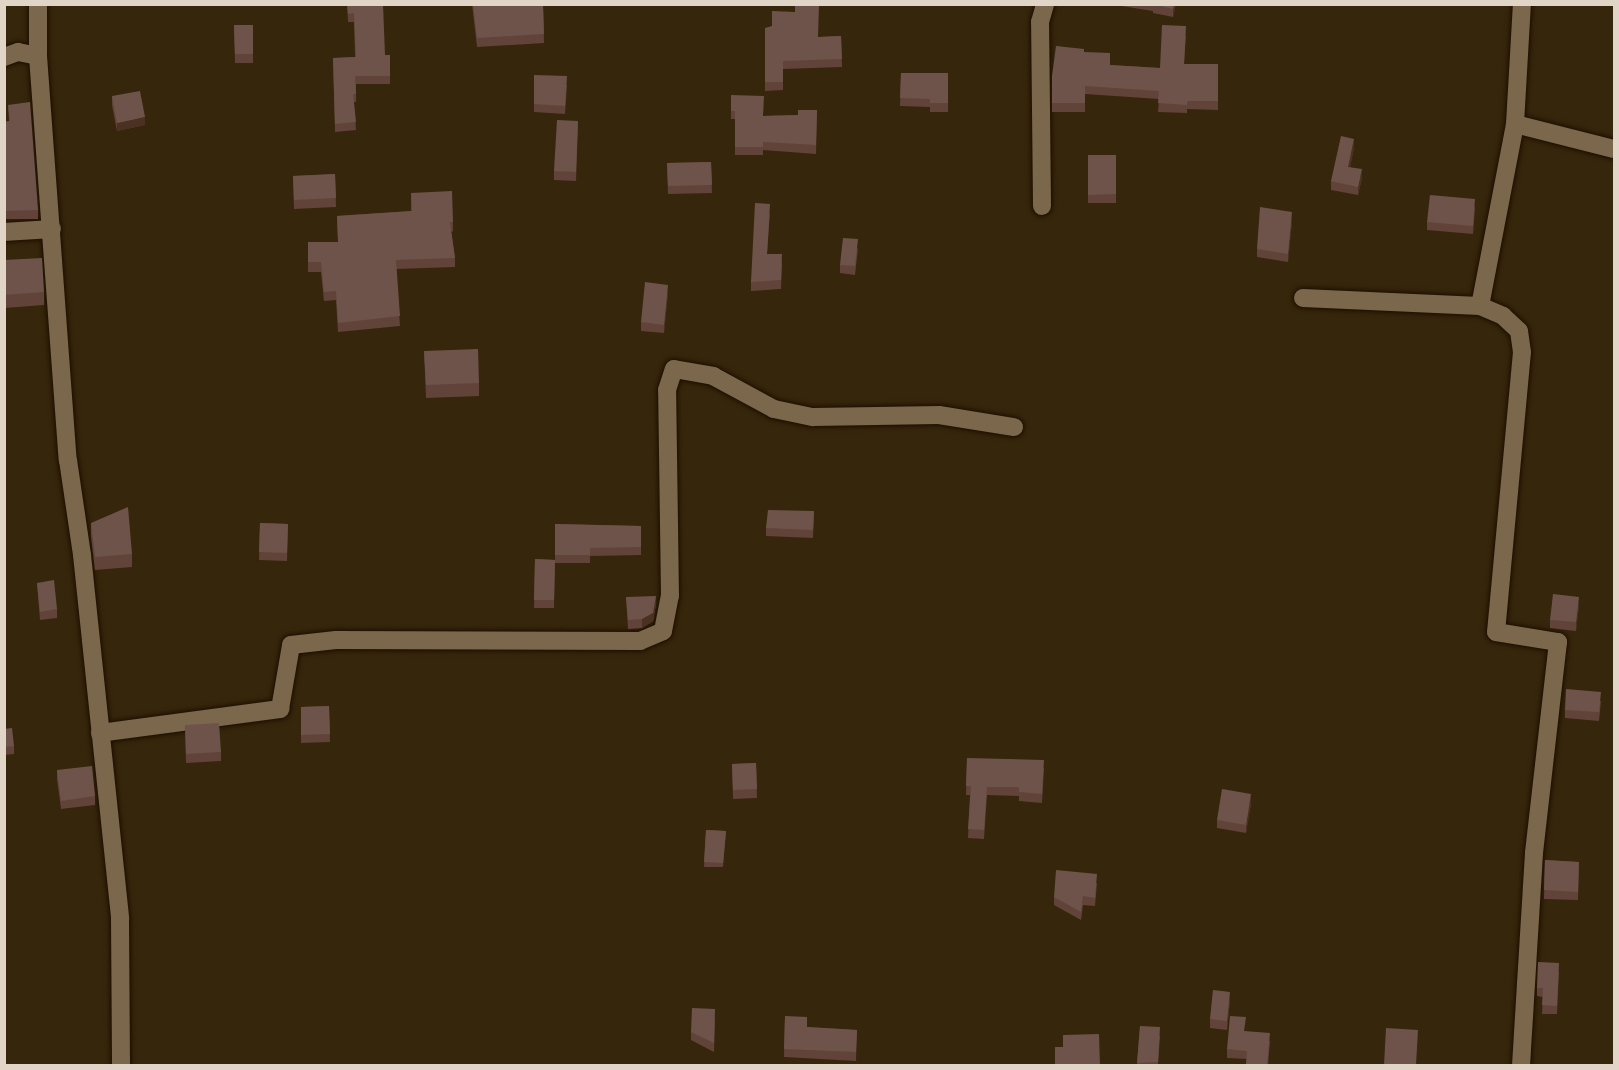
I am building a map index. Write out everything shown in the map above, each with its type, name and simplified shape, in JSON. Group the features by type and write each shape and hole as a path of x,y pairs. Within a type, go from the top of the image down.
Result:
{"street":[{"path":"38,4 38,56 68,460 82,555 120,920 121,1065"},
{"path":"1042,206 1040,22 1045,4"},
{"path":"1480,306 1515,124 1522,4"},
{"path":"4,57 18,52 38,56"},
{"path":"1515,124 1614,149"},
{"path":"4,232 52,229"},
{"path":"1303,298 1480,306 1503,316 1519,331 1522,352 1496,632 1558,642 1534,853 1521,1065"},
{"path":"100,733 280,709 291,645 336,640 640,641 663,631 670,596 667,390 674,369 713,376 774,409 813,417 939,415 1014,427"}],"building":[{"path":"347,4 383,4 385,55 390,55 390,76 355,76 356,94 353,94 356,122 335,124 333,58 356,57 354,13 348,14"},
{"path":"473,4 543,4 544,34 477,38"},
{"path":"1153,4 1174,4 1173,9"},
{"path":"795,5 819,5 818,37 841,36 842,59 783,61 783,82 765,82 765,28 772,26 772,11 795,12"},
{"path":"234,25 253,25 253,54 235,54"},
{"path":"1162,25 1186,26 1184,64 1218,64 1218,101 1187,101 1187,105 1158,103 1159,91 1085,86 1085,103 1052,103 1052,76 1056,46 1084,49 1084,52 1110,53 1110,65 1160,68"},
{"path":"901,73 948,73 948,103 930,103 930,99 900,98"},
{"path":"534,75 567,76 565,106 534,104"},
{"path":"140,91 145,117 117,123 112,96"},
{"path":"731,95 764,96 763,116 798,115 798,110 817,110 816,145 763,142 763,147 735,147 735,111 731,111"},
{"path":"30,102 38,210 4,211 4,122 10,121 8,105"},
{"path":"557,120 578,121 576,172 554,171"},
{"path":"1341,136 1354,139 1348,167 1362,169 1358,187 1331,181"},
{"path":"1088,155 1116,155 1116,194 1088,195"},
{"path":"711,162 712,185 668,186 667,163"},
{"path":"335,174 336,198 294,200 293,176"},
{"path":"452,191 453,222 450,222 455,258 396,260 400,316 338,323 336,291 324,292 321,262 308,262 308,242 338,242 337,216 412,211 411,193"},
{"path":"1430,195 1475,199 1473,226 1427,222"},
{"path":"755,203 770,204 767,254 782,254 781,280 751,282"},
{"path":"1260,207 1292,212 1288,254 1257,249"},
{"path":"843,238 858,239 855,266 840,265"},
{"path":"42,258 44,292 4,295 4,260"},
{"path":"645,282 668,285 664,325 641,322"},
{"path":"478,349 479,383 426,385 424,351"},
{"path":"128,507 132,554 95,557 91,523"},
{"path":"768,510 814,511 813,530 766,528"},
{"path":"260,523 288,524 287,553 259,552"},
{"path":"555,524 641,526 641,547 590,548 590,555 555,555"},
{"path":"535,559 555,560 554,600 534,600"},
{"path":"54,580 57,609 40,612 37,583"},
{"path":"1553,594 1579,597 1576,622 1550,620"},
{"path":"656,596 653,613 642,619 628,620 626,597"},
{"path":"1566,689 1601,692 1599,712 1565,710"},
{"path":"329,706 330,734 301,735 301,707"},
{"path":"219,723 221,752 186,754 185,725"},
{"path":"12,728 14,746 4,747 4,729"},
{"path":"967,758 1044,760 1042,794 1019,792 1019,787 987,787 984,830 968,829 971,786 966,786"},
{"path":"756,763 757,789 733,790 732,764"},
{"path":"92,766 95,796 61,801 57,770"},
{"path":"1222,789 1251,794 1246,825 1217,820"},
{"path":"706,830 726,831 723,863 704,862"},
{"path":"1545,860 1579,862 1578,892 1544,890"},
{"path":"1056,870 1097,874 1095,898 1083,896 1081,912 1054,897"},
{"path":"1538,962 1559,963 1557,1006 1542,1005 1543,988 1537,988"},
{"path":"1213,990 1230,992 1227,1021 1210,1019"},
{"path":"692,1008 715,1009 714,1043 691,1032"},
{"path":"785,1016 807,1017 807,1027 857,1030 856,1052 784,1049"},
{"path":"1230,1016 1246,1017 1244,1031 1270,1033 1267,1065 1246,1065 1247,1051 1227,1049"},
{"path":"1140,1026 1160,1027 1158,1062 1137,1063"},
{"path":"1386,1028 1418,1030 1416,1065 1384,1065"},
{"path":"1099,1034 1100,1065 1055,1065 1055,1047 1063,1047 1063,1035"}]}
